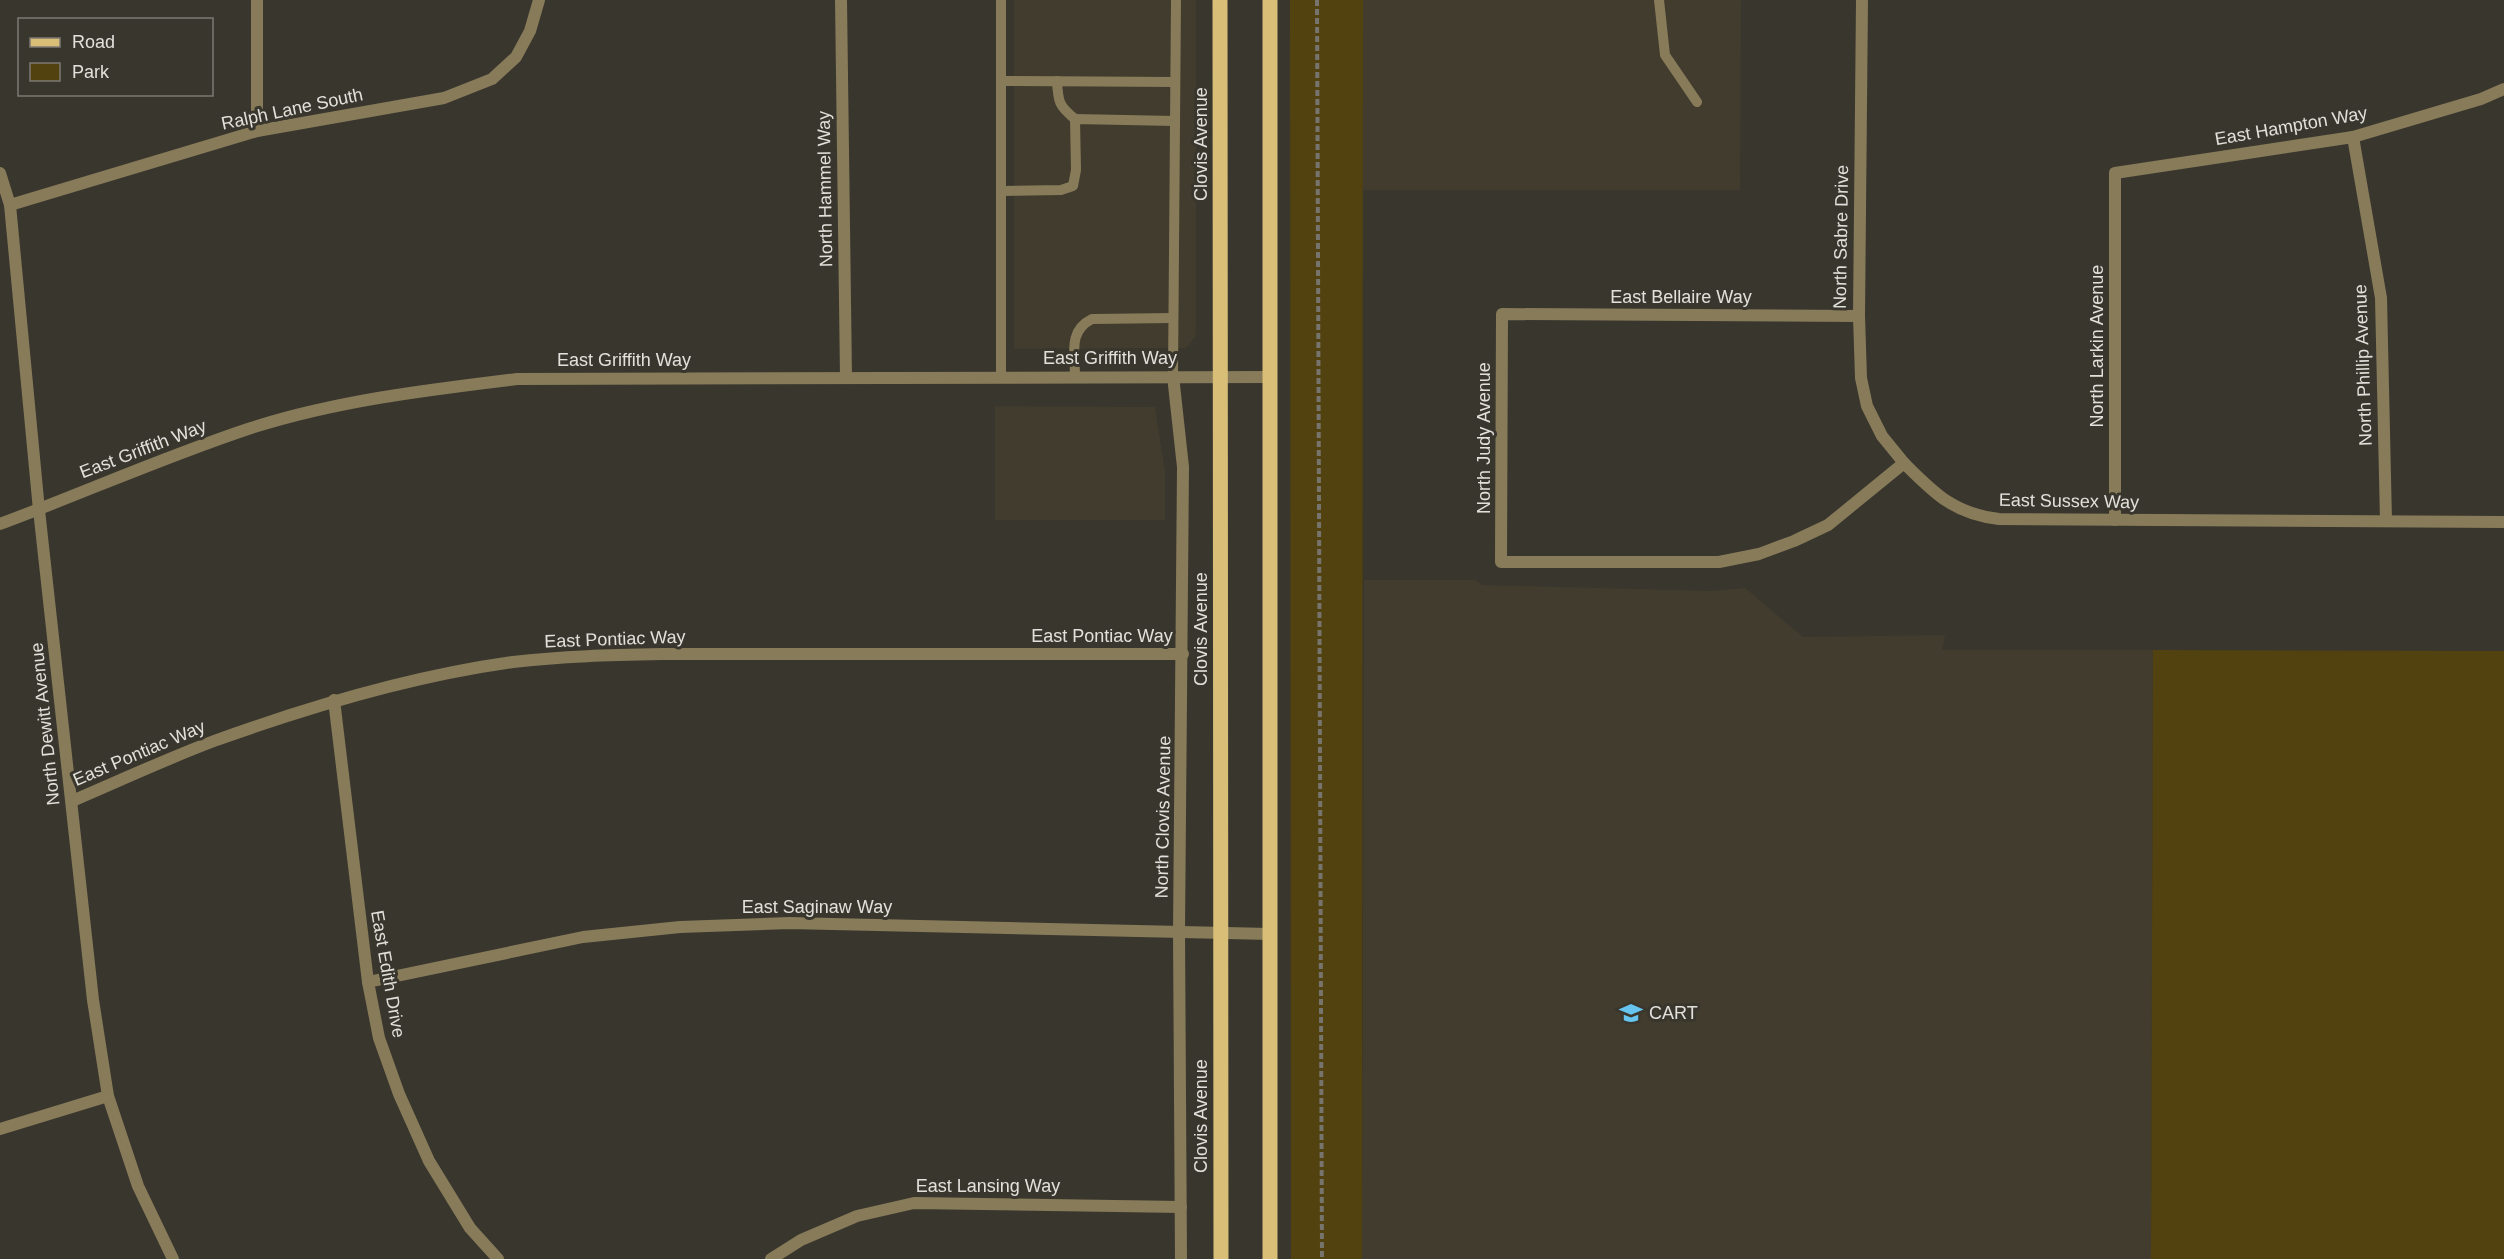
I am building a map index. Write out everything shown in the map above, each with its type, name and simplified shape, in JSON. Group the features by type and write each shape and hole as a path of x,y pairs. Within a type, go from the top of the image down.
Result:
{"main road":[{"name":"Clovis Avenue","path":"1220,0 1221,1259"},
{"path":"1270,0 1270,1259"}],"street":[{"path":"257,0 257,131"},
{"name":"Ralph Lane South","path":"10,205 257,131 444,98 492,79 516,57 530,31 539,0"},
{"name":"North Hammel Way","path":"841,0 846,377"},
{"name":"North Sabre Drive","path":"1862,0 1860,378 1868,406 1882,436 1904,463"},
{"name":"East Hampton Way","path":"2115,172 2353,137 2481,99 2504,88"},
{"name":"North Phillip Avenue","path":"2353,137 2381,298 2386,521"},
{"name":"North Larkin Avenue","path":"2115,172 2115,520"},
{"name":"North Dewitt Avenue","path":"0,173 10,205 39,510 93,1000 108,1096 138,1186 173,1259"},
{"name":"East Bellaire Way","path":"1502,314 1859,316"},
{"name":"North Judy Avenue","path":"1502,314 1501,562 1719,562 1759,554 1828,525 1904,463"},
{"name":"North Clovis Avenue","path":"1173,376 1183,467 1179,931 1181,1259"},
{"name":"East Griffith Way","path":"0,524 148,465 249,429 327,408 414,391 517,379 1270,376"},
{"name":"East Sussex Way","path":"1904,463 1937,495 1957,509 1981,517 2504,522"},
{"name":"East Pontiac Way","path":"72,801 213,741 334,700 457,672 514,662 585,656 663,654 1182,654"},
{"name":"East Edith Drive","path":"334,700 368,982 379,1038 399,1094 429,1161 470,1228 498,1259"},
{"name":"East Saginaw Way","path":"368,982 583,937 680,927 789,923 1270,934"},
{"path":"0,1130 108,1096"},
{"name":"East Lansing Way","path":"771,1259 801,1240 857,1216 914,1203 1181,1207"}],"lane":[{"path":"1000,0 1000,377"},
{"path":"1173,376 1176,0"},
{"path":"1659,0 1665,55 1697,102"},
{"path":"1000,81 1175,82"},
{"path":"1057,81 1058,97 1062,109 1076,119 1175,121"},
{"path":"1000,191 1061,190 1073,186 1076,171 1076,119"},
{"path":"1075,376 1075,335 1080,325 1092,319 1173,318"}],"path":[{"path":"1317,0 1322,1259"}],"shaded area":[{"path":"1014,0 1196,0 1196,330 1195,337 1186,348 1014,349"},
{"path":"1363,0 1741,0 1740,190 1363,190"},
{"path":"995,406 1155,407 1165,472 1165,520 995,520"},
{"path":"1364,580 1475,580 1482,585 1712,591 1745,588 1803,637 1945,635 1942,650 2153,650 2151,1259 1362,1259"}],"green space":[{"path":"1290,0 1363,0 1362,1259 1291,1259"},
{"path":"2153,650 2504,651 2504,1259 2151,1259"}],"place":[{"name":"CART","path":"1631,1013"}]}
